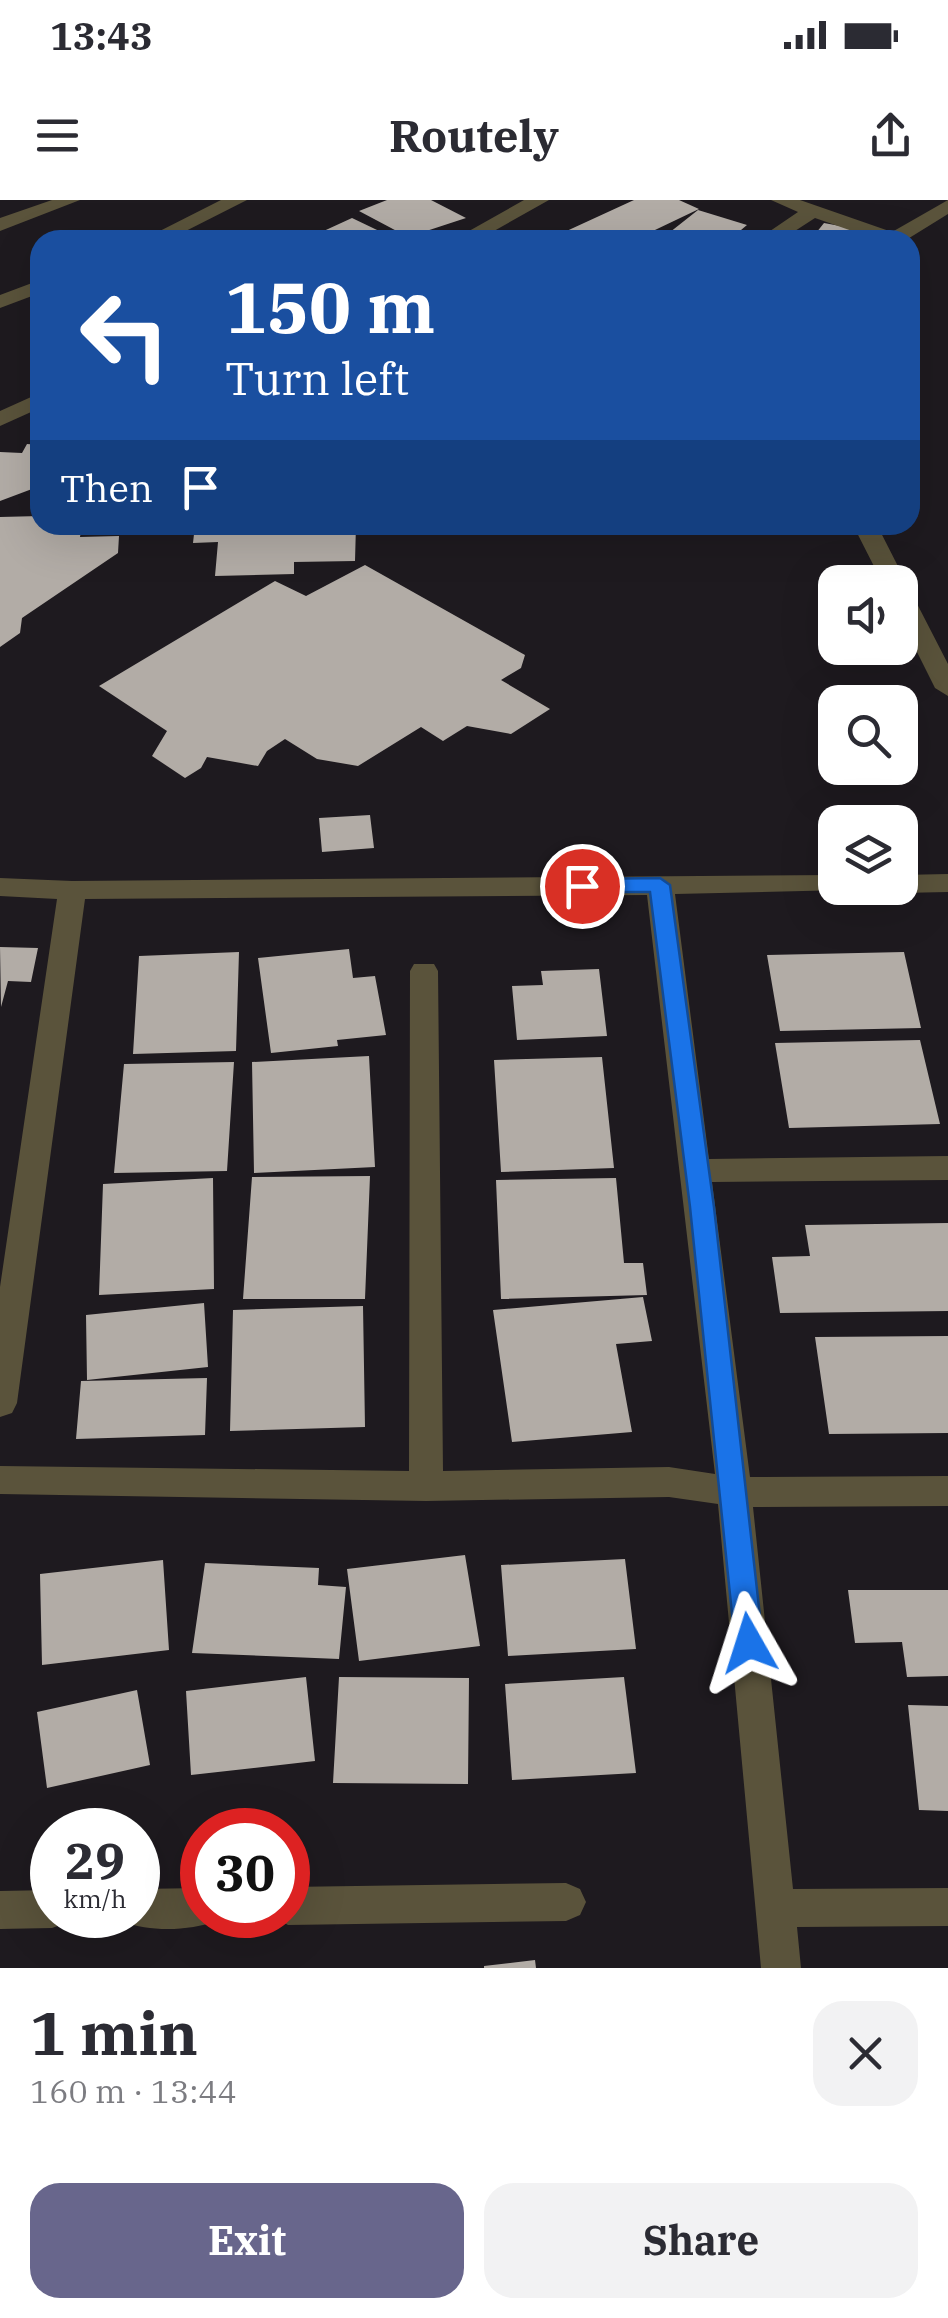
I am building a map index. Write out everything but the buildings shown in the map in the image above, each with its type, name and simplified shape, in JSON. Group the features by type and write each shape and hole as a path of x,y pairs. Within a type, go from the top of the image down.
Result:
{"street":[{"path":"0,226 70,200"},
{"path":"173,230 237,200"},
{"path":"482,230 539,200"},
{"path":"781,200 867,230"},
{"path":"908,230 948,206"},
{"path":"783,230 813,211"},
{"path":"0,302 30,290"},
{"path":"0,418 30,404"},
{"path":"870,535 885,565"},
{"path":"918,629 948,688"},
{"path":"918,884 948,883"},
{"path":"0,887 72,890 818,884"},
{"path":"660,885 698,1171 734,1492 781,1968"},
{"path":"0,1403 72,890"},
{"path":"424,971 426,1486"},
{"path":"698,1171 948,1168"},
{"path":"0,1480 426,1486 669,1482 734,1492 948,1492"},
{"path":"310,1906 566,1902"},
{"path":"775,1908 948,1907"},
{"path":"0,1910 30,1909"}],"route":[{"path":"582,886 660,885 702,1207 749,1643"}]}
